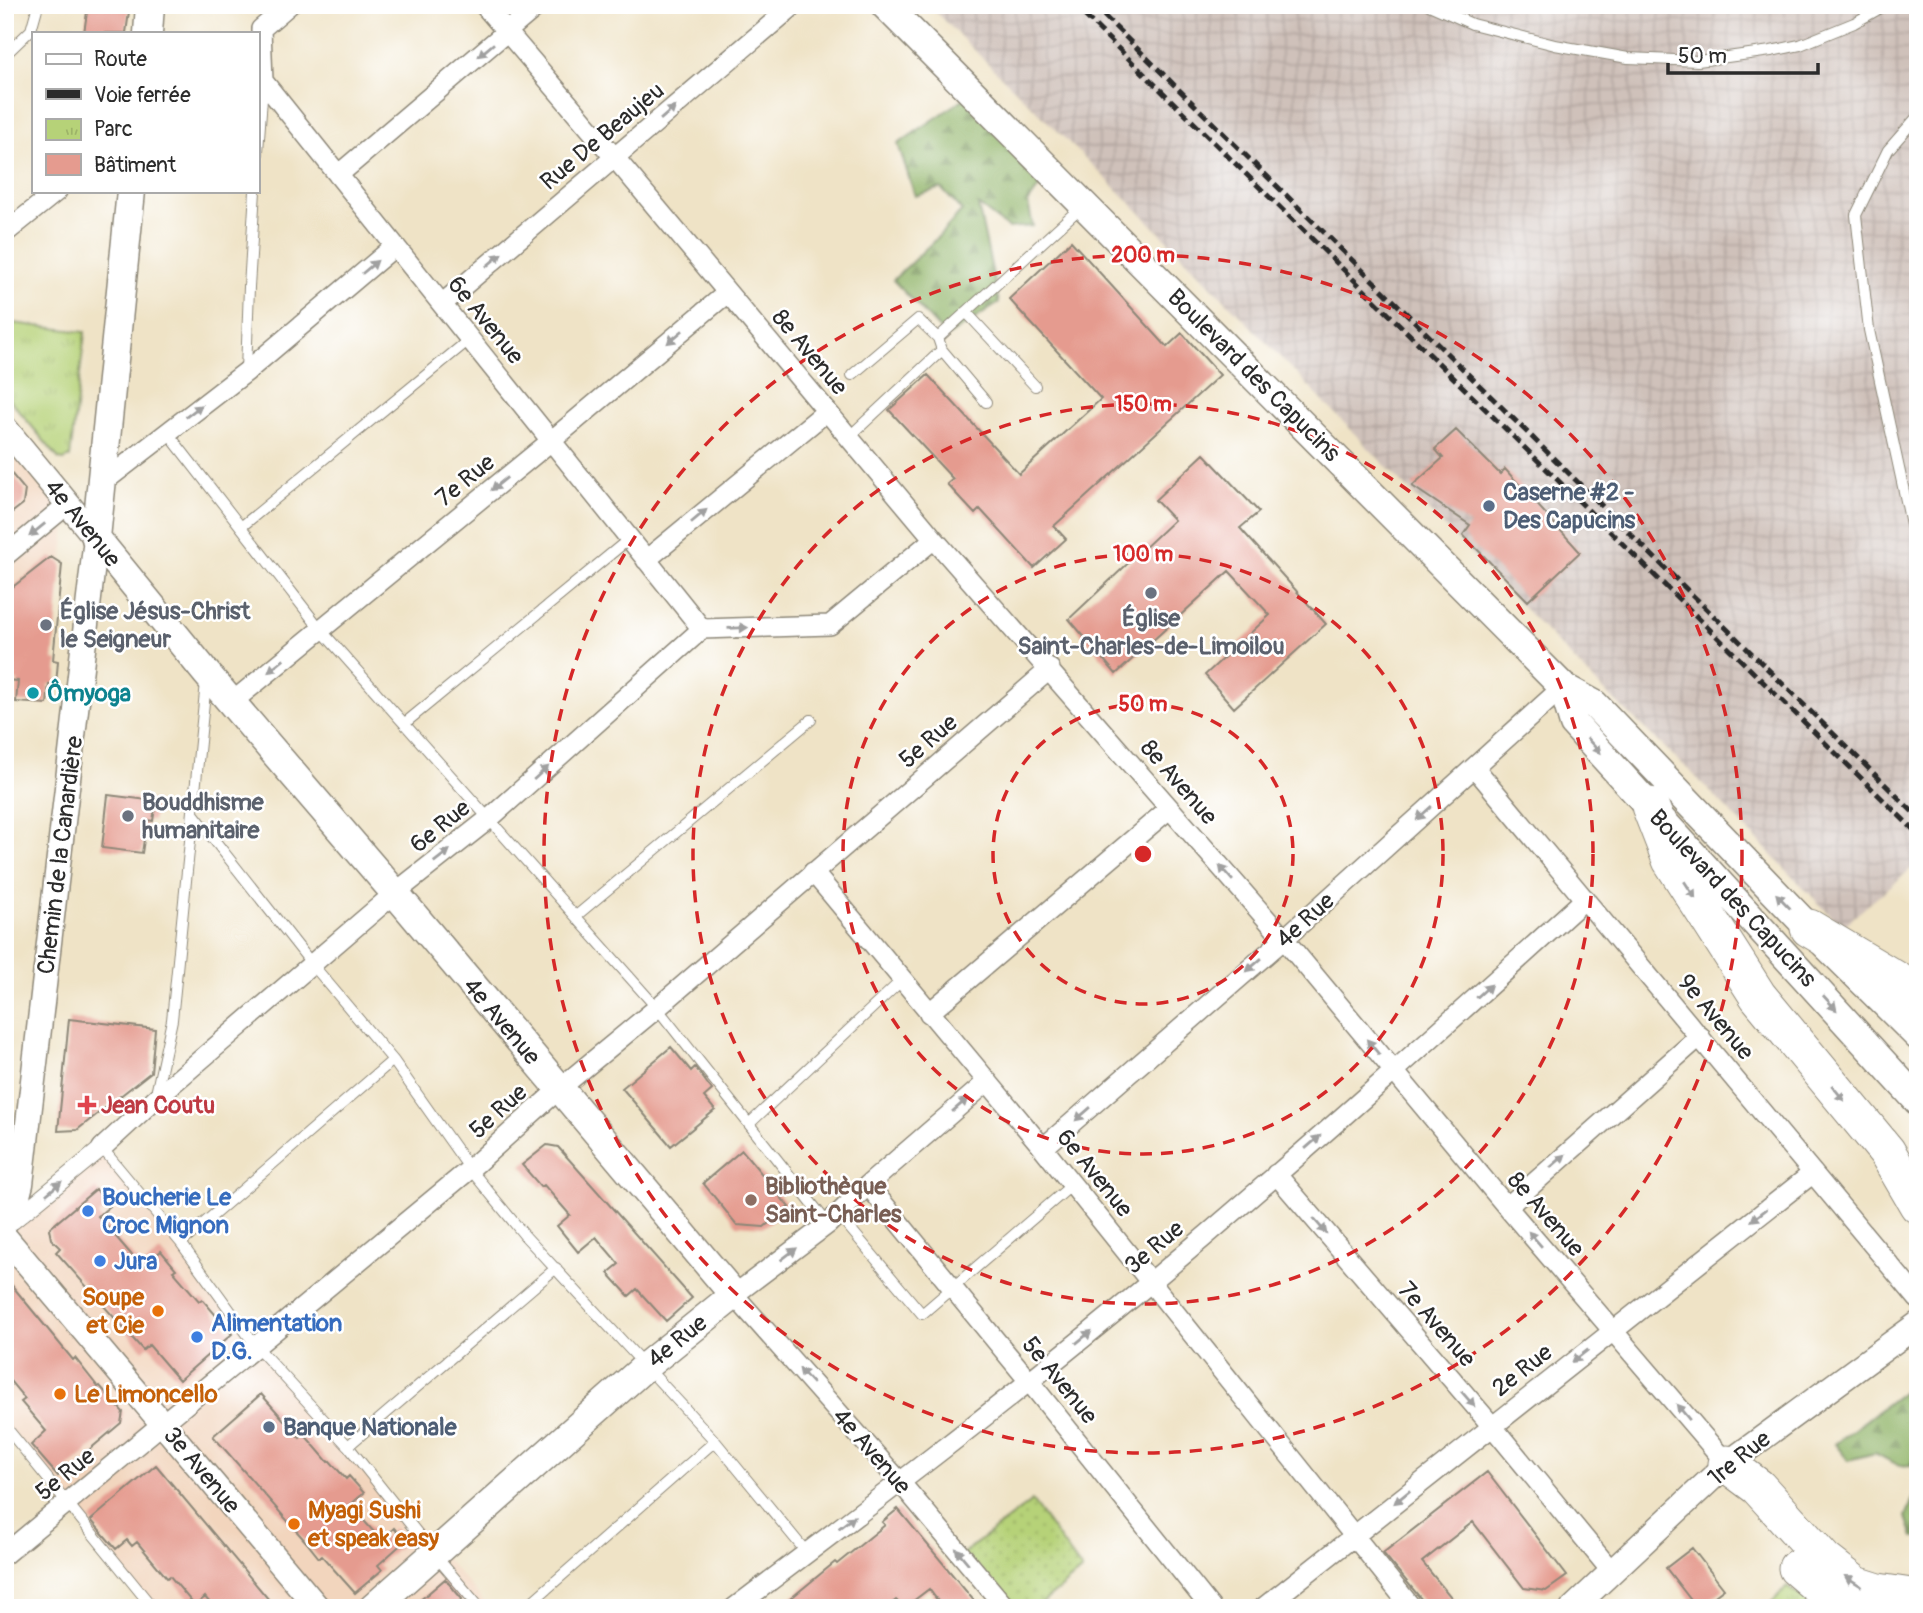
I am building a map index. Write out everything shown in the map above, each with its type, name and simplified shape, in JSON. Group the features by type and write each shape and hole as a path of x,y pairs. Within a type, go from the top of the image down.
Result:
{"highway":[{"path":"1650,806 1671,860 1758,996 1895,1163 1918,1205"},
{"path":"1810,928 1918,993"},
{"path":"1727,1464 1758,1487 1824,1560 1856,1585 1878,1592 1918,1598"},
{"path":"1727,1464 1741,1504 1799,1570 1844,1608"}],"main road":[{"path":"148,32 150,5"},
{"name":"Boulevard des Capucins","path":"885,5 1563,687 1594,704 1918,1037"},
{"name":"Chemin de la Canardière","path":"96,538 131,192"},
{"name":"4e Avenue","path":"96,538 231,703 734,1295"},
{"name":"Boulevard des Capucins","path":"1563,687 1574,724 1918,1101"},
{"name":"4e Rue","path":"373,1608 646,1366 734,1295"}],"street":[{"path":"263,81 261,29 289,5"},
{"name":"8e Avenue","path":"484,5 934,538 1284,939 1507,1207 1727,1464"},
{"path":"338,175 538,5"},
{"name":"Rue De Beaujeu","path":"442,304 794,5"},
{"name":"6e Avenue","path":"263,81 702,629"},
{"path":"5,233 56,192"},
{"path":"102,483 246,372 395,246"},
{"name":"7e Rue","path":"231,703 727,293"},
{"path":"646,560 827,411"},
{"name":"4e Avenue","path":"5,428 96,538"},
{"path":"5,556 68,504"},
{"name":"Chemin de la Canardière","path":"5,1225 15,1207 21,1184 96,538"},
{"path":"702,629 830,625 934,538"},
{"name":"6e Rue","path":"5,1225 102,1148 156,1098 395,893 490,818 702,629"},
{"name":"5e Rue","path":"5,1554 470,1169 559,1089 657,1008 1050,669"},
{"name":"4e Rue","path":"1044,1148 1284,939 1563,687"},
{"name":"9e Avenue","path":"1475,768 1918,1299"},
{"path":"929,1013 1169,809"},
{"name":"6e Avenue","path":"813,872 1044,1148 1412,1608"},
{"name":"3e Rue","path":"734,1608 900,1482 1151,1282 1394,1072 1585,899"},
{"path":"1507,1207 1700,1036"},
{"name":"4e Rue","path":"734,1295 833,1219 868,1185 987,1082"},
{"name":"2e Rue","path":"1263,1608 1813,1173"},
{"name":"7e Avenue","path":"1276,1174 1492,1426 1612,1572"},
{"name":"5e Avenue","path":"868,1185 1211,1608"},
{"name":"3e Avenue","path":"5,1237 318,1608"},
{"name":"4e Avenue","path":"734,1295 900,1482 1006,1608"},
{"name":"1re Rue","path":"1573,1608 1727,1464 1918,1324"}],"lane":[{"path":"5,55 31,30 38,5"},
{"path":"1429,5 1472,24 1555,45 1628,58 1698,61 1800,45 1854,23 1886,5"},
{"path":"259,136 263,81"},
{"path":"1918,116 1888,150 1856,215 1869,330 1918,556"},
{"path":"246,372 255,192"},
{"path":"938,338 1084,204"},
{"path":"966,312 1035,386"},
{"path":"852,375 918,319 938,338 942,350 986,402"},
{"path":"241,527 470,339"},
{"path":"849,437 942,350"},
{"path":"167,432 321,630 657,1008 748,1124 922,1314 1073,1184"},
{"path":"405,723 629,539"},
{"path":"156,1098 172,1020 207,674"},
{"path":"576,916 811,720"},
{"path":"193,813 312,964 393,1060 470,1169 526,1236 715,1441 807,1553"},
{"path":"748,1124 902,980"},
{"path":"181,1243 393,1060"},
{"path":"102,1148 181,1243 256,1346 348,1446 480,1608"},
{"path":"348,1446 556,1268"},
{"path":"5,1426 153,1608"},
{"path":"525,1608 715,1441"}],"shaded area":[{"path":"928,5 1918,5 1918,863 1842,927 1694,775 1597,684 1133,205"},
{"path":"5,428 68,504 53,660 5,655"},
{"path":"102,1150 256,1346 490,1608 153,1608 5,1426 5,1227"}],"green space":[{"path":"968,96 1041,184 1028,203 1033,226 1008,228 978,205 999,303 947,337 893,280 962,211 941,188 915,196 898,144"},
{"path":"5,322 85,332 70,457 64,460 59,459 5,394"},
{"path":"1918,1380 1918,1463 1901,1465 1875,1453 1848,1460 1835,1444"},
{"path":"1918,1490 1918,1537 1913,1537 1906,1517"},
{"path":"1032,1501 1082,1570 1036,1608 1006,1608 961,1555"},
{"path":"1787,1587 1817,1608 1766,1608"}],"building":[{"path":"88,5 130,5 126,32 84,32"},
{"path":"1071,241 1167,347 1182,333 1220,375 1054,526 1066,539 1034,568 980,509 975,514 947,484 953,479 889,410 928,375 1019,474 1101,399 1009,299"},
{"name":"Caserne #2 - Des Capucins","path":"1456,430 1500,474 1505,469 1580,552 1528,601 1463,535 1470,525 1412,486 1443,458 1435,449"},
{"name":"Église Saint-Charles-de-Limoilou","path":"1204,454 1259,512 1240,528 1326,624 1234,708 1205,675 1270,615 1229,571 1116,674 1069,619 1174,520 1155,500"},
{"path":"5,466 25,490 23,504 5,518"},
{"path":"51,557 62,564 53,660 58,661 56,685 49,684 47,704 16,702 18,681 5,680 5,593"},
{"path":"108,795 156,801 153,821 147,820 142,853 102,848"},
{"path":"69,1019 155,1029 151,1072 77,1130 58,1131"},
{"path":"671,1047 691,1071 695,1067 712,1090 704,1097 715,1110 671,1146 622,1088"},
{"path":"547,1145 558,1147 692,1298 666,1321 637,1289 629,1296 608,1273 619,1264 596,1237 578,1252 557,1226 570,1215 522,1165"},
{"path":"742,1150 789,1207 764,1227 737,1225 703,1183"},
{"path":"96,1189 110,1206 98,1216 142,1267 161,1251 176,1269 173,1271 232,1334 179,1380 149,1345 143,1350 56,1252 60,1248 51,1239 49,1229"},
{"path":"5,1277 73,1360 75,1358 123,1412 121,1423 58,1476 31,1445 46,1431 21,1402 25,1399 5,1375"},
{"path":"261,1394 300,1438 304,1434 328,1462 330,1461 346,1479 349,1476 364,1493 350,1505 381,1540 394,1528 405,1541 378,1565 382,1570 355,1593 322,1556 319,1558 213,1436"},
{"path":"156,1465 269,1600 260,1608 214,1608 205,1597 195,1606 137,1542 132,1546 127,1540 116,1549 91,1520"},
{"path":"1487,1472 1567,1576 1546,1591 1524,1588 1473,1522 1422,1562 1460,1608 1424,1608 1422,1600 1383,1553"},
{"path":"898,1509 980,1608 943,1608 929,1589 904,1608 896,1600 886,1608 779,1608 885,1525 882,1522"},
{"path":"1692,1548 1724,1589 1699,1608 1666,1568"},
{"path":"445,1579 462,1599 452,1608 411,1608"}],"railway":[{"path":"1074,5 1918,834"},
{"path":"1093,5 1918,817"}],"place":[{"name":"Caserne #2 - Des Capucins","path":"1489,506"},
{"name":"Église Saint-Charles-de-Limoilou","path":"1151,593"},
{"name":"Église Jésus-Christ le Seigneur","path":"46,625"},
{"name":"Ômyoga","path":"33,693"},
{"name":"Bouddhisme humanitaire","path":"128,816"},
{"name":"Jean Coutu","path":"87,1105"},
{"name":"Bibliothèque Saint-Charles","path":"751,1200"},
{"name":"Boucherie Le Croc Mignon","path":"88,1211"},
{"name":"Jura","path":"100,1261"},
{"name":"Soupe et Cie","path":"158,1311"},
{"name":"Alimentation D.G.","path":"197,1337"},
{"name":"Le Limoncello","path":"60,1394"},
{"name":"Banque Nationale","path":"269,1427"},
{"name":"Myagi Sushi et speak easy","path":"294,1524"}]}
